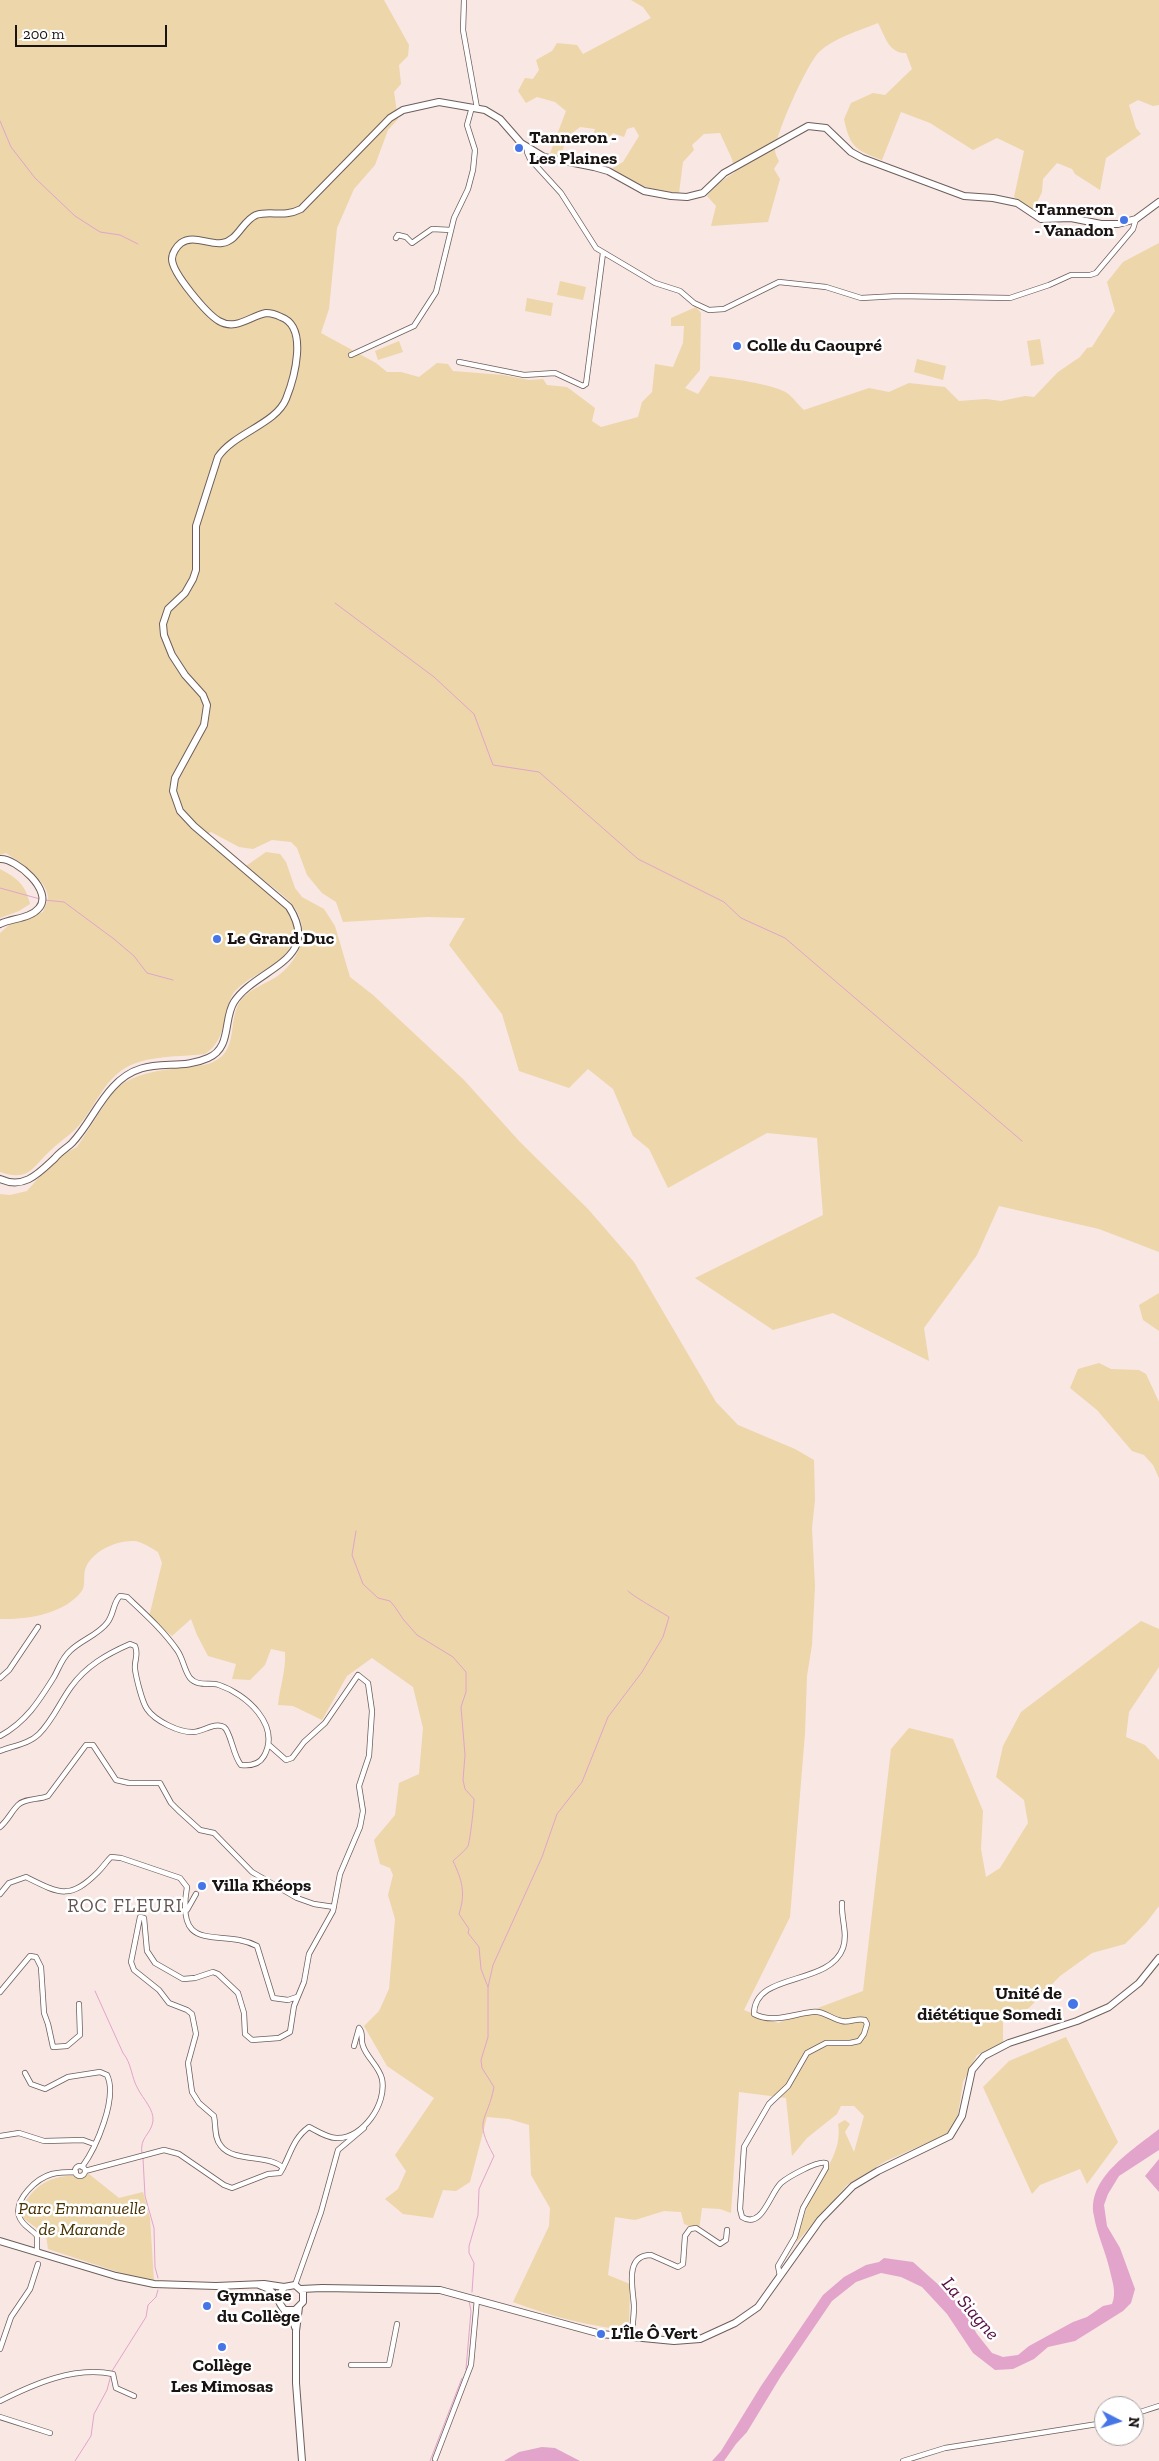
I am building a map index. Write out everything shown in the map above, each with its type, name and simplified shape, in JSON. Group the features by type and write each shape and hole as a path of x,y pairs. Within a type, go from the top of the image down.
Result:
{"street":[{"path":"351,355 414,326 436,292 454,218 468,189 474,170 475,150 468,125 474,108 462,20 464,0"},
{"path":"0,1179 19,1183 40,1173 72,1143 111,1088 130,1073 152,1066 194,1061 213,1056 224,1041 234,1002 245,990 285,961 293,952 299,930 289,907 194,826 177,805 174,783 180,768 204,725 207,705 199,689 185,675 172,655 164,635 165,615 193,579 196,570 196,526 218,457 224,447 234,439 279,410 289,390 298,347 294,330 283,317 267,313 238,324 220,322 208,312 175,270 172,254 186,240 220,243 230,240 247,221 257,215 282,215 301,209 390,118 403,110 438,102 474,108 494,114 527,148 552,160 608,171 644,191 687,197 703,193 724,174 766,152 802,128 820,126 831,131 851,152 862,158 964,196 1000,199 1017,203 1041,219 1071,218 1101,224 1118,224 1136,219 1159,202"},
{"path":"527,148 530,159 566,200 592,245 655,283 680,290 694,303 709,310 724,308 779,282 826,287 861,298 898,296 1010,298 1036,290 1071,275 1090,276 1096,273 1133,229 1136,219"},
{"path":"396,238 398,235 406,237 412,243 432,229 451,230"},
{"path":"459,362 524,376 555,373 577,385 583,386 586,384 603,253"},
{"path":"0,859 11,860 19,866 38,885 43,895 42,904 31,914 0,924"},
{"path":"0,1736 25,1720 63,1659 71,1650 106,1625 113,1615 116,1599 120,1596 127,1597 162,1630 179,1652 189,1677 195,1682 217,1684 233,1691 257,1709 263,1719 269,1745 286,1760 292,1758 304,1742 325,1723 358,1675 368,1683 372,1711 369,1756 359,1786 363,1811 360,1827 340,1874 334,1907 327,1924 309,1954 304,1982 297,1997 290,2032 279,2038 252,2040 245,2034 242,2003 238,1993 218,1974 213,1972 195,1978 183,1979 155,1963 147,1951 146,1923 144,1918 140,1917 131,1962 134,1970 159,1990 169,2003 192,2014 196,2034 188,2063 192,2092 199,2103 214,2116 216,2137 222,2147 241,2156 277,2163 283,2168"},
{"path":"0,1678 9,1670 38,1627"},
{"path":"0,1751 33,1739 56,1712 72,1686 86,1670 104,1655 130,1644 135,1646 138,1652 135,1668 147,1710 157,1718 168,1725 188,1732 195,1732 217,1725 223,1727 227,1731 234,1752 241,1765 256,1764 262,1760 269,1745"},
{"path":"0,1827 8,1820 17,1806 23,1802 40,1800 48,1796 86,1745 93,1745 116,1780 129,1783 160,1783 171,1803 178,1810 200,1830 214,1833 252,1872 267,1882 314,1904 334,1907"},
{"path":"0,1894 9,1883 26,1877 45,1886 70,1892 81,1888 101,1870 111,1857 121,1858 180,1878 187,1887 184,1910 194,1931 208,1938 250,1942 258,1946 273,1998 288,2000 297,1997"},
{"path":"184,1910 187,1910 196,1894"},
{"path":"780,2277 778,2266 795,2237 803,2208 826,2168 826,2163 818,2162 781,2183 760,2215 752,2220 746,2220 742,2217 740,2209 744,2147 768,2104 788,2086 807,2053 826,2043 859,2041 864,2034 867,2024 865,2020 859,2018 843,2022 820,2012 778,2019 759,2017 754,2014 754,2005 762,1993 771,1987 808,1975 837,1960 843,1949 846,1937 842,1903"},
{"path":"0,1992 32,1955 36,1957 41,1966 42,2003 53,2047 67,2046 80,2035 79,2004"},
{"path":"0,2241 116,2276 154,2284 216,2286 269,2284 284,2287 440,2290 601,2334 674,2341 700,2340 735,2323 758,2306 820,2220 842,2196 878,2171 950,2136 962,2116 972,2070 984,2056 1009,2043 1077,2021 1109,2007 1139,1983 1159,1958"},
{"path":"304,2300 298,2287 338,2150 360,2133 378,2110 382,2095 382,2080 376,2065 363,2047 359,2028 354,2046"},
{"path":"25,2073 31,2084 45,2089 68,2077 100,2072 107,2075 110,2087 106,2114 82,2176 76,2172 52,2174 41,2179 22,2198 18,2209 19,2216 22,2222 37,2236 37,2251"},
{"path":"76,2172 77,2168 84,2169 164,2150 173,2151 224,2185 232,2188 268,2174 280,2173 297,2139 309,2128 335,2139 343,2138 366,2125"},
{"path":"0,2136 19,2133 44,2141 83,2140 94,2144"},
{"path":"632,2338 634,2308 631,2276 637,2259 641,2256 650,2255 678,2266 683,2264 685,2236 690,2229 696,2228 720,2244 726,2240 727,2230"},
{"path":"0,2349 10,2317 30,2289 38,2264"},
{"path":"253,2285 269,2289 278,2298 280,2305 293,2318 296,2331"},
{"path":"278,2298 284,2287"},
{"path":"302,2461 296,2383 296,2331 299,2307 313,2291 322,2288"},
{"path":"435,2459 471,2365 477,2299"},
{"path":"286,2310 299,2307"},
{"path":"351,2365 389,2365 397,2324"},
{"path":"0,2400 56,2377 90,2371 111,2374 116,2388 134,2396"},
{"path":"1144,2411 1159,2406"},
{"path":"0,2417 50,2433"},
{"path":"903,2461 945,2448 1094,2425"}],"green space":[{"path":"0,0 384,0 409,45 408,56 399,65 401,84 394,92 398,119 388,130 375,165 354,189 337,228 329,309 321,333 376,363 387,372 401,372 419,377 437,363 448,364 453,371 503,375 529,380 543,379 547,385 567,387 595,408 592,421 601,427 638,417 642,402 652,392 655,364 673,367 683,343 684,326 671,326 671,318 696,307 701,313 700,370 685,388 698,394 710,376 772,387 787,393 804,410 869,388 889,392 909,383 945,387 959,401 986,399 1001,401 1025,396 1034,397 1058,372 1080,357 1087,348 1092,347 1115,311 1107,282 1123,262 1159,243 1159,1252 1099,1229 999,1206 977,1255 924,1328 929,1361 833,1313 773,1330 695,1278 823,1215 817,1138 767,1133 668,1188 649,1149 633,1136 613,1089 588,1069 569,1088 519,1071 502,1014 449,945 465,918 427,917 343,922 336,902 322,893 307,875 297,848 291,842 272,840 253,849 239,847 211,832 202,836 285,904 296,929 287,952 272,966 245,982 236,990 229,1004 218,1039 205,1054 164,1057 143,1061 125,1068 105,1087 77,1128 54,1147 30,1171 18,1175 0,1172 0,933 9,925 43,912 48,897 43,884 31,872 6,853 0,855"},
{"path":"631,0 1159,0 1159,105 1153,106 1138,100 1129,105 1136,128 1141,134 1106,158 1100,190 1075,174 1072,169 1057,163 1043,179 1042,192 1033,211 1014,197 1024,151 997,138 973,150 930,123 901,112 882,160 855,146 849,136 844,119 851,103 873,93 885,95 912,69 906,53 895,51 888,43 878,23 847,35 825,47 819,52 807,70 786,115 777,141 775,151 779,161 774,169 780,179 768,222 711,226 716,206 707,196 717,184 735,172 732,159 720,133 704,134 692,145 694,150 683,162 679,193 661,191 634,183 611,169 623,162 639,136 634,127 627,129 624,137 613,133 605,143 593,136 595,129 580,127 567,137 560,158 549,156 566,111 555,102 537,97 526,103 518,91 525,78 533,79 539,70 536,60 552,51 557,43 577,45 583,54 651,18 643,7"},
{"path":"560,281 586,287 583,300 557,295"},
{"path":"527,298 553,303 551,316 525,311"},
{"path":"1040,339 1044,364 1031,366 1027,341"},
{"path":"399,341 403,352 378,360 375,351"},
{"path":"917,359 946,366 943,380 914,372"},
{"path":"266,852 280,854 286,862 295,888 302,897 324,909 335,926 350,977 373,995 464,1080 520,1142 588,1209 634,1262 716,1402 738,1425 795,1449 814,1460 815,1500 812,1528 815,1586 812,1645 807,1676 805,1733 790,1917 744,2010 778,2023 863,1991 891,1749 909,1728 953,1739 983,1811 981,1849 986,1877 1000,1868 1028,1823 1024,1800 996,1777 1003,1746 1021,1712 1141,1621 1159,1629 1159,1667 1129,1712 1126,1737 1145,1745 1159,1760 1159,1906 1146,1923 1125,1944 1092,1953 1060,1976 1029,2008 1003,2022 1003,2042 977,2055 963,2082 958,2115 947,2134 886,2161 847,2185 796,2243 816,2186 835,2152 839,2134 838,2124 845,2120 850,2124 845,2132 854,2152 864,2116 854,2106 841,2106 837,2114 807,2138 792,2156 786,2098 739,2092 731,2213 720,2209 702,2208 699,2230 684,2224 681,2212 664,2211 635,2220 615,2217 608,2275 630,2284 629,2331 570,2320 513,2302 549,2226 550,2208 531,2175 529,2125 509,2119 487,2117 470,2182 456,2191 443,2190 433,2218 403,2214 385,2199 398,2189 406,2171 395,2155 434,2098 387,2066 364,2026 379,2011 389,1989 395,1919 388,1895 393,1875 390,1868 380,1864 374,1840 395,1815 399,1783 419,1774 423,1728 413,1687 372,1658 347,1676 322,1720 293,1706 278,1705 285,1666 285,1652 271,1649 265,1665 250,1680 232,1679 236,1664 208,1656 191,1619 172,1636 149,1617 162,1563 158,1552 137,1541 127,1541 112,1545 92,1558 85,1570 83,1590 65,1606 33,1617 0,1619 0,1194 10,1195 27,1191 56,1158 77,1147 114,1090 122,1084 148,1073 201,1066 215,1061 222,1056 230,1041 234,1016 241,1000 244,996 275,978 287,968 294,959 301,941 301,921 297,911 280,893 246,866"},
{"path":"0,869 20,883 26,892 30,904 19,911 0,918"},
{"path":"1159,1293 1159,1331 1143,1320 1139,1305"},
{"path":"1099,1363 1111,1369 1139,1370 1146,1374 1159,1402 1159,1478 1153,1465 1144,1455 1132,1451 1097,1410 1070,1388 1078,1369"},
{"path":"1066,2037 1118,2142 1087,2184 1080,2169 1040,2185 1032,2194 983,2087 1009,2061"},
{"name":"Parc Emmanuelle de Marande","path":"89,2174 119,2198 143,2192 150,2218 154,2281 124,2274 48,2249 46,2235 23,2218 23,2205 43,2183 59,2177"}],"shaded area":[{"path":"1159,2129 1159,2150 1119,2176 1108,2194 1104,2205 1107,2226 1120,2248 1135,2289 1131,2303 1123,2311 1075,2341 1048,2347 1034,2359 1013,2369 995,2370 973,2353 947,2314 922,2287 901,2277 881,2273 856,2282 832,2301 781,2376 747,2432 724,2461 712,2461 721,2451 761,2386 823,2295 844,2277 866,2265 879,2262 884,2258 913,2262 959,2303 977,2334 992,2353 1003,2357 1018,2355 1029,2346 1073,2322 1087,2317 1103,2306 1112,2304 1114,2286 1095,2223 1093,2202 1097,2189 1104,2177 1125,2156"},
{"path":"1159,2159 1159,2192 1145,2176"},
{"path":"542,2447 555,2448 580,2461 504,2461 519,2452"}],"waterway":[{"path":"0,121 11,147 35,178 75,216 100,232 120,235 138,244"},
{"path":"335,603 434,677 474,714 493,765 539,772 638,859 724,902 741,918 785,938 1022,1141"},
{"path":"0,888 40,899"},
{"path":"44,900 64,902 134,956 147,973 173,980"},
{"path":"356,1531 352,1555 363,1584 378,1598 390,1601 417,1635 453,1657 466,1672 466,1692 461,1707 465,1755 463,1780 465,1789 474,1799 474,1803 468,1846 453,1861 459,1874 463,1893 459,1914 469,1929 468,1933 479,1947 481,1969 488,1987"},
{"path":"472,2292 474,2263 469,2253 469,2246 478,2215 479,2189 494,2156 484,2134 483,2127 483,2121 494,2087 482,2068 481,2060 488,2037 488,1987 493,1965 542,1857 557,1814 582,1782 608,1717 642,1672 663,1637 669,1617 628,1591"},
{"path":"95,1991 128,2062 140,2093 152,2112 152,2126 142,2144 142,2154"},
{"path":"143,2158 145,2196 154,2228 155,2267 158,2278"},
{"path":"112,2371 146,2317 148,2305 156,2297 158,2290"},
{"path":"466,2369 471,2311 469,2301"},
{"path":"75,2461 91,2436 94,2414 107,2390 111,2375"},
{"path":"430,2461 462,2378"}],"place":[{"name":"Tanneron - Les Plaines","path":"519,148"},
{"name":"Tanneron - Vanadon","path":"1124,220"},
{"name":"Colle du Caoupré","path":"737,346"},
{"name":"Le Grand Duc","path":"217,939"},
{"name":"Villa Khéops","path":"202,1886"},
{"name":"Unité de diététique Somedi","path":"1073,2004"},
{"name":"Gymnase du Collège","path":"207,2306"},
{"name":"L'Île Ô Vert","path":"601,2334"},
{"name":"Collège Les Mimosas","path":"222,2347"}],"district":[{"name":"ROC FLEURI","path":"125,1907"}],"water label":[{"name":"La Siagne","path":"970,2309"}]}
